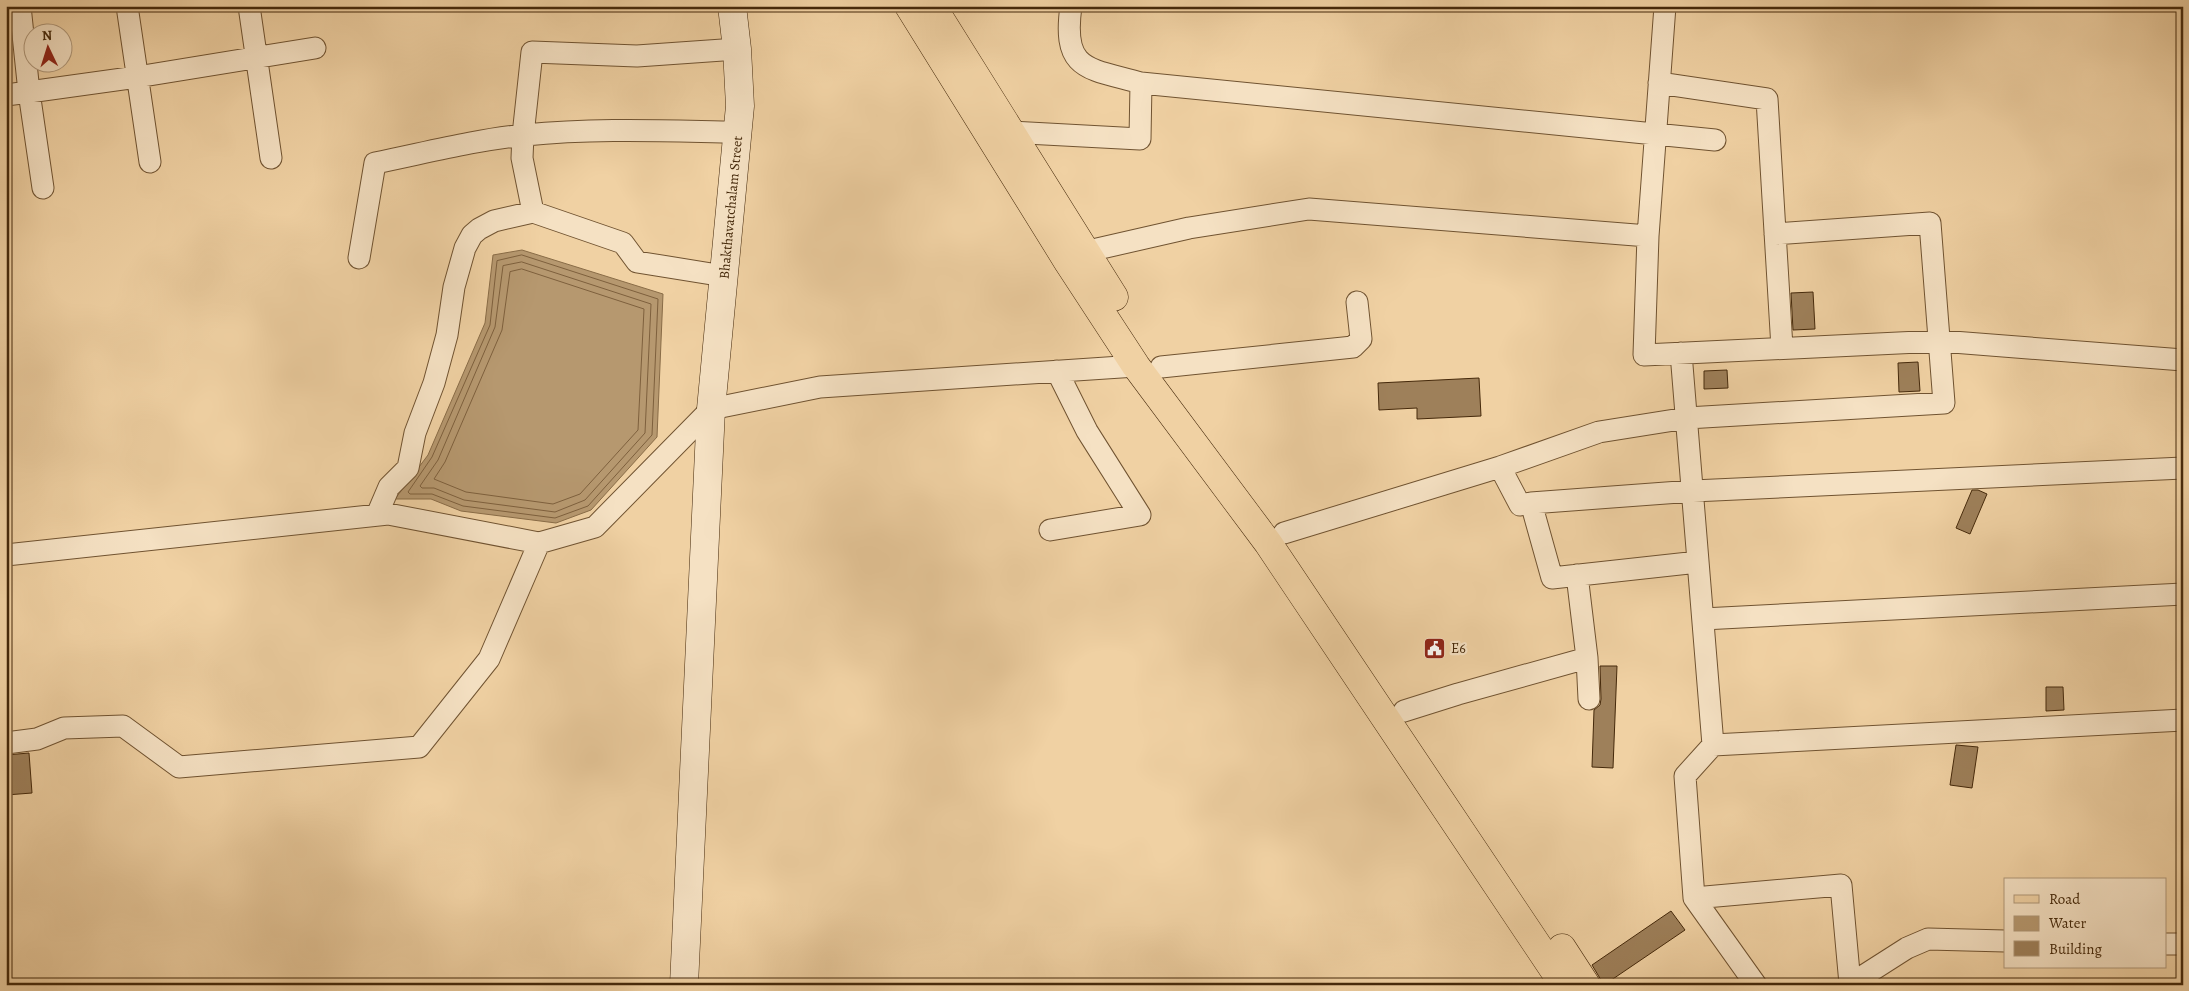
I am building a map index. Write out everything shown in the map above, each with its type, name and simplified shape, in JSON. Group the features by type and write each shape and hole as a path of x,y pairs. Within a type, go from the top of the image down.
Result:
{"main road":[{"path":"909,6 1148,366 1564,985"},
{"path":"932,6 1010,132 1076,257"},
{"path":"1148,366 1284,533 1586,985"}],"street":[{"path":"20,6 29,92 43,188"},
{"path":"127,6 150,162"},
{"path":"249,6 271,158"},
{"name":"Bhakthavatchalam Street","path":"684,985 711,409 740,106 737,49 732,6"},
{"path":"1071,6 1068,27 1069,46 1076,58 1094,70 1141,83 1715,140"},
{"path":"1665,6 1648,236 1644,355 1940,341 2183,360"},
{"path":"6,95 137,77 315,48"},
{"path":"533,212 522,158 522,135 532,52 637,56 737,49"},
{"path":"1010,132 1140,139 1141,83"},
{"path":"1659,83 1767,99 1782,348"},
{"path":"359,258 375,163 443,148 522,135 583,130 618,132 652,129 738,132"},
{"path":"1076,257 1189,228 1308,209 1648,236"},
{"path":"377,516 389,487 408,468 415,434 434,383 447,335 454,287 468,241 486,224 533,212 623,243 636,262 724,276"},
{"path":"1284,533 1500,466 1599,432 1687,418 1944,403 1930,223 1775,234"},
{"path":"6,555 388,514 539,543 595,527 711,409 820,387 1148,366 1352,347 1361,339 1357,302"},
{"path":"1681,353 1713,745"},
{"path":"1050,530 1140,515 1087,431 1057,371"},
{"path":"1500,466 1520,505 1693,491 2183,468"},
{"path":"1531,503 1552,578 1698,562"},
{"path":"6,743 37,739 64,728 123,726 179,766 419,747 489,659 539,543"},
{"path":"1577,575 1587,658 1589,699"},
{"path":"1703,619 2183,594"},
{"path":"1404,711 1587,658"},
{"path":"1756,985 1694,898 1684,776 1713,745 2183,720"},
{"path":"1694,898 1841,885 1850,984 1907,948 1928,939 2004,941"},
{"path":"2166,944 2183,944"}],"water":[{"path":"522,250 663,294 657,437 591,510 556,523 461,511 431,499 395,499 428,455 485,323 493,255"}],"building":[{"path":"1813,292 1815,329 1793,330 1791,293"},
{"path":"1918,362 1920,391 1899,392 1898,363"},
{"path":"1727,370 1728,388 1704,389 1704,371"},
{"path":"1479,378 1481,416 1417,419 1417,408 1379,410 1378,383"},
{"path":"1972,490 1978,490 1987,494 1970,534 1956,528"},
{"path":"1600,666 1617,666 1613,768 1592,767 1594,710 1600,705 1601,699"},
{"path":"2046,687 2063,687 2064,710 2046,711"},
{"path":"1956,745 1978,747 1972,788 1950,785"},
{"path":"29,753 32,793 6,795 6,755"},
{"path":"1671,911 1685,930 1604,985 1592,965"}],"place":[{"name":"E6","path":"1435,648"}]}
